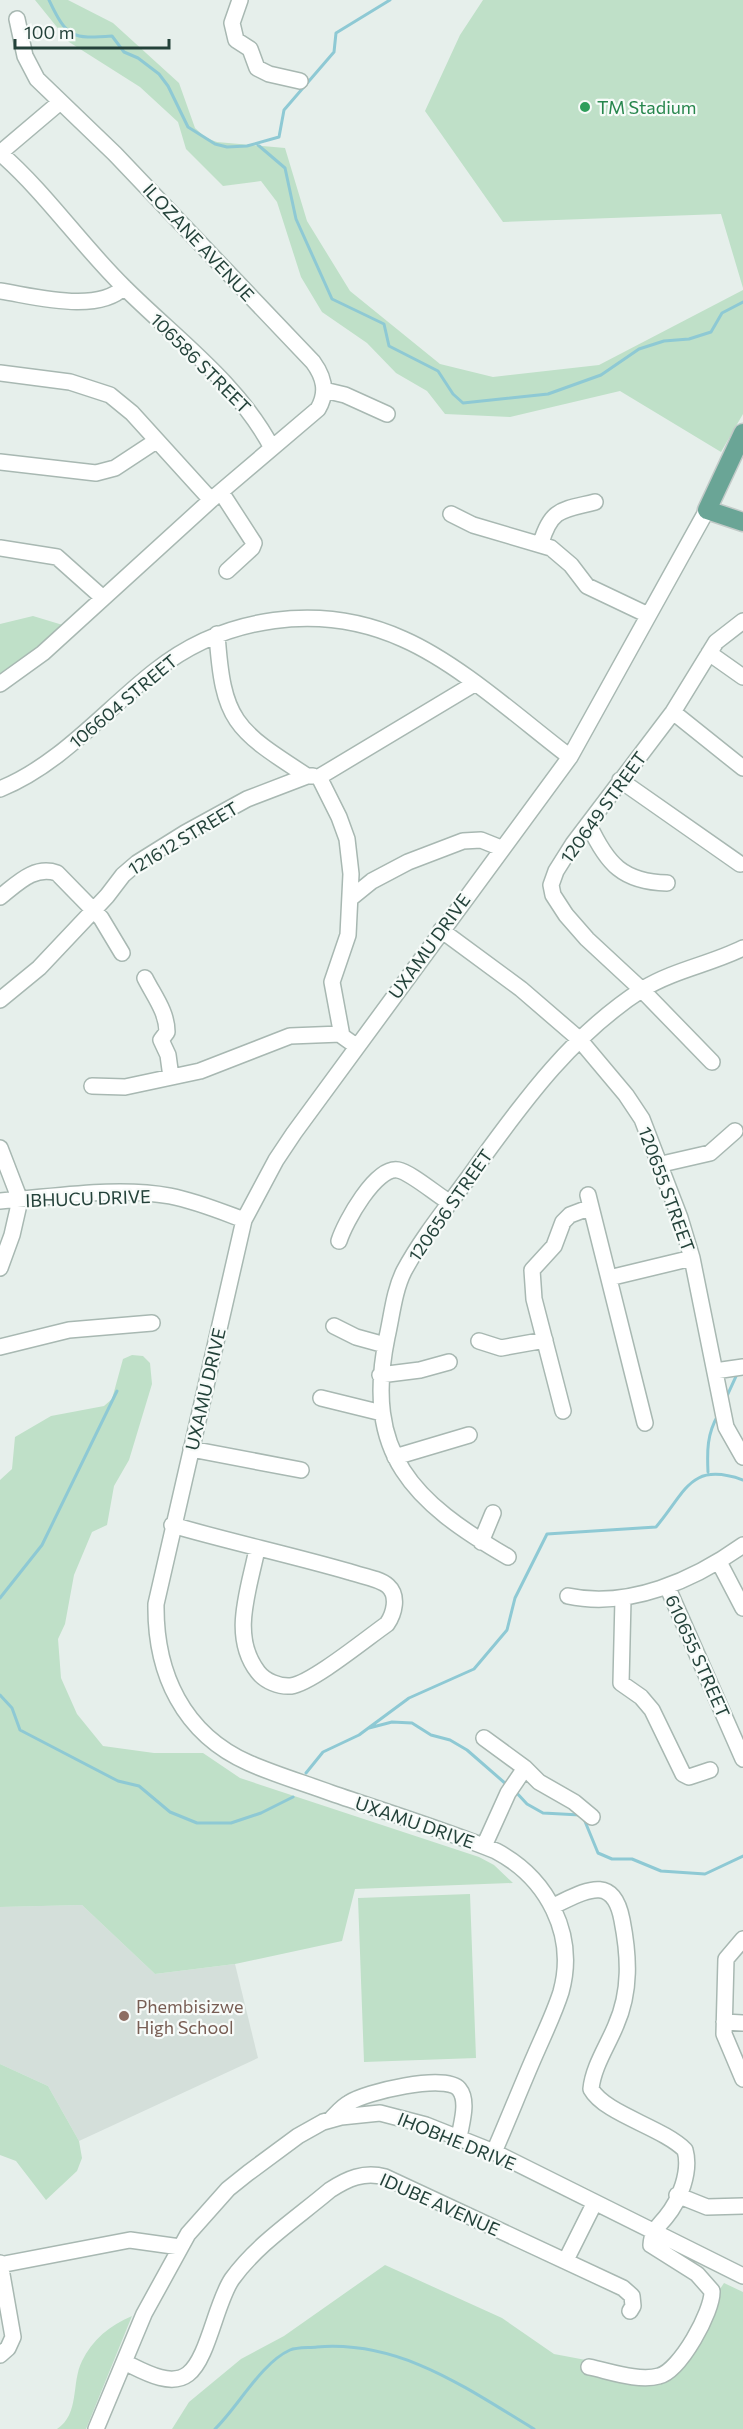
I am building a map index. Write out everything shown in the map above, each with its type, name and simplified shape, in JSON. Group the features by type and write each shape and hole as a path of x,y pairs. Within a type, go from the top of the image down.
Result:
{"main road":[{"path":"743,433 707,510 743,522"}],"street":[{"path":"240,0 232,23 236,40 250,49 257,68 269,74 300,81"},
{"name":"ILOZANE AVENUE","path":"17,19 30,66 37,79 59,103 131,170 313,362 323,379 324,390"},
{"path":"0,153 59,103"},
{"name":"106586 STREET","path":"0,153 124,287 164,323 248,409 272,448"},
{"path":"0,291 87,302 111,297 124,287"},
{"path":"0,373 70,382 97,389 118,401 156,441 240,518 254,543 252,548 227,571"},
{"path":"0,684 21,671 216,496 318,409 324,390 345,395 387,414"},
{"path":"0,462 96,473 115,468 156,441"},
{"path":"541,543 546,525 554,514 595,502"},
{"name":"UXAMU DRIVE","path":"494,2152 561,1990 565,1950 553,1906 526,1871 507,1856 249,1763 209,1738 187,1714 174,1693 159,1657 156,1604 172,1526 244,1220 276,1160 356,1046 570,757 707,510"},
{"path":"451,514 473,525 541,543 562,554 587,586 648,615"},
{"path":"0,548 57,557 103,598"},
{"name":"106604 STREET","path":"0,789 40,769 155,671 181,652 217,634 263,621 291,617 353,624 402,638 474,684 570,757"},
{"name":"120649 STREET","path":"712,1062 642,990 587,939 566,915 553,895 551,885 556,871 620,780 673,712 722,635 743,621"},
{"path":"217,634 221,684 234,717 249,736 313,776 339,817 347,839 351,898 348,935 332,982 341,1034"},
{"path":"709,653 743,677"},
{"name":"121612 STREET","path":"0,1000 31,976 93,911 123,875 185,833 247,799 313,776 474,684"},
{"path":"673,712 743,768"},
{"path":"620,780 741,864"},
{"path":"589,825 609,859 629,877 641,882 667,883"},
{"path":"351,898 372,882 408,862 463,841 481,840 501,848"},
{"path":"0,897 31,874 52,871 61,875 110,930 122,953"},
{"name":"120655 STREET","path":"441,930 521,989 579,1039 636,1108 662,1164 692,1258 726,1427 743,1457"},
{"name":"120656 STREET","path":"508,1557 481,1542 439,1512 416,1491 396,1457 382,1413 380,1375 403,1274 449,1202 513,1116 579,1039 642,990 665,977 741,953"},
{"path":"145,978 161,1006 167,1032 161,1040 168,1055 171,1077"},
{"path":"92,1086 125,1087 225,1064 252,1049 290,1036 341,1034 356,1046"},
{"path":"662,1164 710,1153 735,1131"},
{"path":"0,1149 20,1200 12,1235 0,1268"},
{"path":"339,1241 343,1228 369,1189 383,1173 390,1170 402,1171 449,1202"},
{"name":"IBHUCU DRIVE","path":"0,1202 117,1193 145,1194 199,1204 244,1220"},
{"path":"563,1412 534,1299 532,1270 554,1246 563,1222 590,1201 645,1423"},
{"path":"609,1278 692,1258"},
{"path":"0,1347 69,1330 152,1323"},
{"path":"334,1326 356,1337 386,1345"},
{"path":"479,1341 501,1348 546,1340"},
{"path":"380,1375 420,1370 449,1362"},
{"path":"715,1371 743,1366"},
{"path":"321,1398 382,1413"},
{"path":"396,1457 469,1435"},
{"path":"191,1449 301,1470"},
{"path":"481,1542 493,1513"},
{"path":"172,1526 315,1562 379,1581 390,1587 393,1595 393,1616 387,1624 306,1680 291,1686 278,1685 262,1678 246,1654 242,1622 257,1549"},
{"path":"568,1596 587,1600 622,1599 666,1586 719,1562 743,1545"},
{"path":"719,1562 743,1608"},
{"name":"610655 STREET","path":"666,1586 743,1759"},
{"path":"622,1599 621,1683 641,1697 652,1710 683,1774 689,1777 710,1770"},
{"path":"484,1738 525,1768 539,1782 574,1802 592,1817"},
{"path":"484,1846 511,1789 525,1768"},
{"path":"553,1906 600,1889 612,1894 617,1901 627,1947 627,1981 618,2022 593,2078 591,2089 600,2099 666,2134 685,2150 687,2171 667,2216 652,2232 651,2245 706,2280 712,2291 711,2307 677,2362 662,2376 646,2377 589,2367"},
{"path":"743,1939 726,1959 724,2022 726,2044 743,2079"},
{"path":"724,2022 743,2024"},
{"path":"329,2121 348,2103 370,2094 404,2086 450,2083 459,2088 463,2097 459,2138"},
{"name":"IHOBHE DRIVE","path":"96,2429 144,2314 188,2234 228,2189 298,2136 329,2121 359,2114 380,2113 402,2117 459,2138 494,2152 594,2204 743,2276"},
{"name":"IDUBE AVENUE","path":"124,2362 164,2378 181,2378 188,2375 201,2355 225,2293 241,2268 330,2190 344,2181 375,2174 566,2260 629,2293 633,2306 630,2310"},
{"path":"678,2195 707,2207 743,2206"},
{"path":"566,2260 594,2204"},
{"path":"0,2355 8,2348 13,2337 0,2264 130,2240 180,2247"}],"shaded area":[{"name":"Phembisizwe High School","path":"82,1905 155,1974 235,1964 258,2058 79,2141 48,2086 0,2064 0,1907"}],"green space":[{"path":"35,0 68,0 113,23 179,83 195,128 206,138 217,142 285,148 307,221 350,291 440,364 493,377 599,365 743,290 743,414 721,452 620,391 510,417 445,414 427,391 396,373 367,343 322,312 301,277 277,202 261,181 223,186 186,149 178,122 140,87 69,42"},
{"name":"TM Stadium","path":"483,0 743,0 743,288 721,214 503,222 425,111 460,35"},
{"path":"33,616 66,626 0,688 0,624"},
{"path":"132,1355 143,1356 150,1363 152,1384 129,1460 114,1486 107,1525 92,1532 74,1575 65,1624 58,1639 61,1678 77,1714 103,1746 154,1753 203,1753 240,1778 479,1857 494,1865 513,1883 355,1889 342,1941 235,1964 155,1974 82,1905 0,1907 0,1480 12,1469 15,1437 51,1416 104,1406 112,1399 123,1359"},
{"path":"470,1894 476,2058 364,2062 358,1898"},
{"path":"0,2064 48,2086 79,2141 82,2158 77,2171 46,2200 16,2161 0,2155"},
{"path":"385,2265 502,2318 554,2354 655,2373 673,2360 724,2283 743,2292 743,2429 172,2429 189,2402 241,2359 284,2336"},
{"path":"132,2316 86,2429 57,2429 69,2415 79,2370 86,2353 102,2334"}],"waterway":[{"path":"49,0 66,29 79,36 112,36 124,52 138,58 159,74 168,86 188,127 215,144 227,147 247,146 279,137 284,110 334,52 336,33 390,0"},
{"path":"258,145 285,168 296,219 332,299 384,324 389,346 438,371 453,394 463,403 548,394 601,375 639,349 664,341 689,339 711,332 722,313 743,302"},
{"path":"726,1398 737,1374"},
{"path":"0,1598 42,1545 117,1391"},
{"path":"708,1472 708,1443 718,1415"},
{"path":"306,1773 323,1752 359,1735 409,1698 474,1669 507,1630 515,1598 547,1534 656,1527 683,1492 700,1477 711,1474 743,1480"},
{"path":"0,1695 12,1708 20,1730 118,1781 139,1786 170,1812 197,1823 231,1823 261,1813 293,1797"},
{"path":"369,1728 392,1722 412,1723 431,1735 450,1740 467,1750 506,1784"},
{"path":"514,1790 527,1804 543,1813 580,1815"},
{"path":"584,1819 598,1853 612,1859 632,1859 661,1871 705,1874 743,1856"},
{"path":"215,2429 279,2356 296,2348 317,2347 347,2347 376,2351 404,2359 457,2383 534,2429"}],"place":[{"name":"TM Stadium","path":"585,107"},
{"name":"Phembisizwe High School","path":"124,2016"}]}
